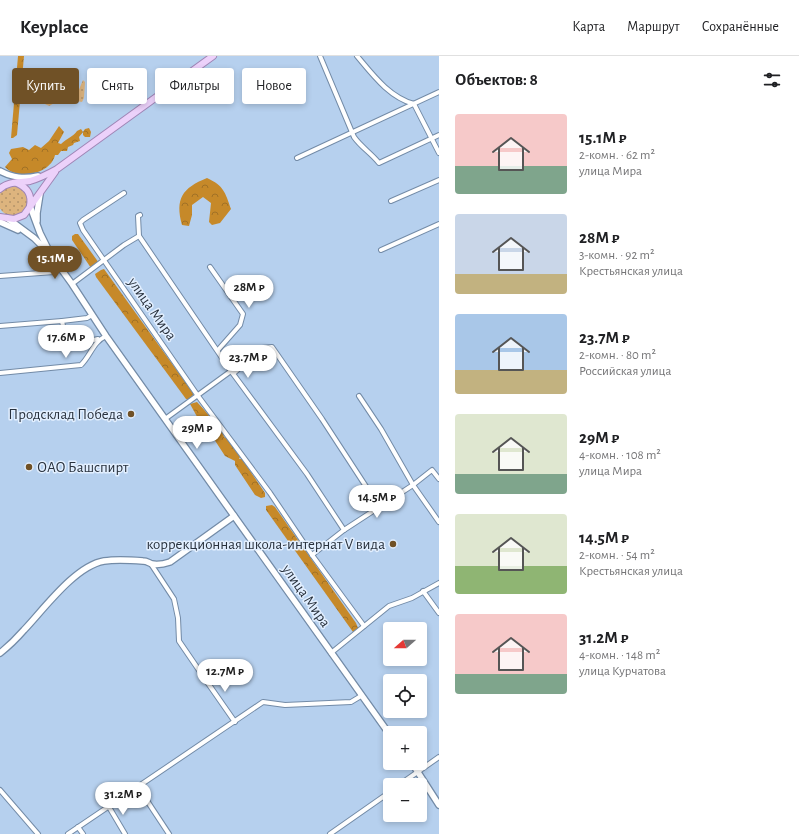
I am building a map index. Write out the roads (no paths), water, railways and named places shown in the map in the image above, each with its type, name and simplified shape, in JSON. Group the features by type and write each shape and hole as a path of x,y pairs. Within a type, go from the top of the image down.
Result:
{"main road":[{"path":"0,189 6,184 40,178 57,169 213,56"},
{"path":"0,170 7,174 21,178 38,176 57,169"},
{"path":"3,217 14,219 19,218 28,211 57,169"},
{"path":"0,174 27,190 31,200 30,206 40,233 51,255"},
{"path":"40,233 37,213 41,192"},
{"path":"0,213 3,217 34,238 51,255"},
{"path":"0,222 34,238"},
{"name":"улица Мира","path":"51,255 164,420 383,726"},
{"path":"0,653 14,642 44,607 81,571 103,561 112,560 146,561 151,564 170,562 234,516"},
{"path":"417,772 439,805"}],"street":[{"path":"320,56 352,133 358,143 379,163 439,135"},
{"path":"357,56 386,88 406,102 414,104 439,152"},
{"path":"297,158 439,92"},
{"path":"391,201 439,180"},
{"name":"улица Мира","path":"124,193 82,220 80,223 83,230 198,396 270,493 364,626"},
{"path":"140,215 138,216 139,236 232,372 307,474 344,530"},
{"path":"381,250 439,224"},
{"path":"72,284 139,236"},
{"path":"0,276 54,272 60,267"},
{"path":"210,267 243,314 240,325 218,350"},
{"path":"0,326 62,322 87,318 92,315"},
{"path":"62,322 67,346 106,336"},
{"path":"0,373 80,365 86,360 98,339"},
{"path":"164,420 232,372 262,348 272,347 322,419 380,508"},
{"path":"359,396 413,485 439,522"},
{"path":"312,554 344,530 380,508 413,485 432,470 439,478"},
{"path":"151,564 174,599 178,618 179,641 235,722"},
{"path":"331,654 389,606 412,598 439,583"},
{"path":"423,591 439,613"},
{"path":"205,679 224,666"},
{"path":"68,834 263,702 285,705 351,702 361,696"},
{"path":"408,778 439,757"},
{"path":"138,787 169,834"},
{"path":"0,790 38,834"},
{"path":"330,834 383,797"},
{"path":"108,807 125,834"},
{"path":"78,828 83,834"}],"place":[{"name":"Продсклад Победа","path":"131,414"},
{"name":"ОАО Башспирт","path":"29,467"},
{"name":"коррекционная школа-интернат V вида","path":"393,544"}]}
